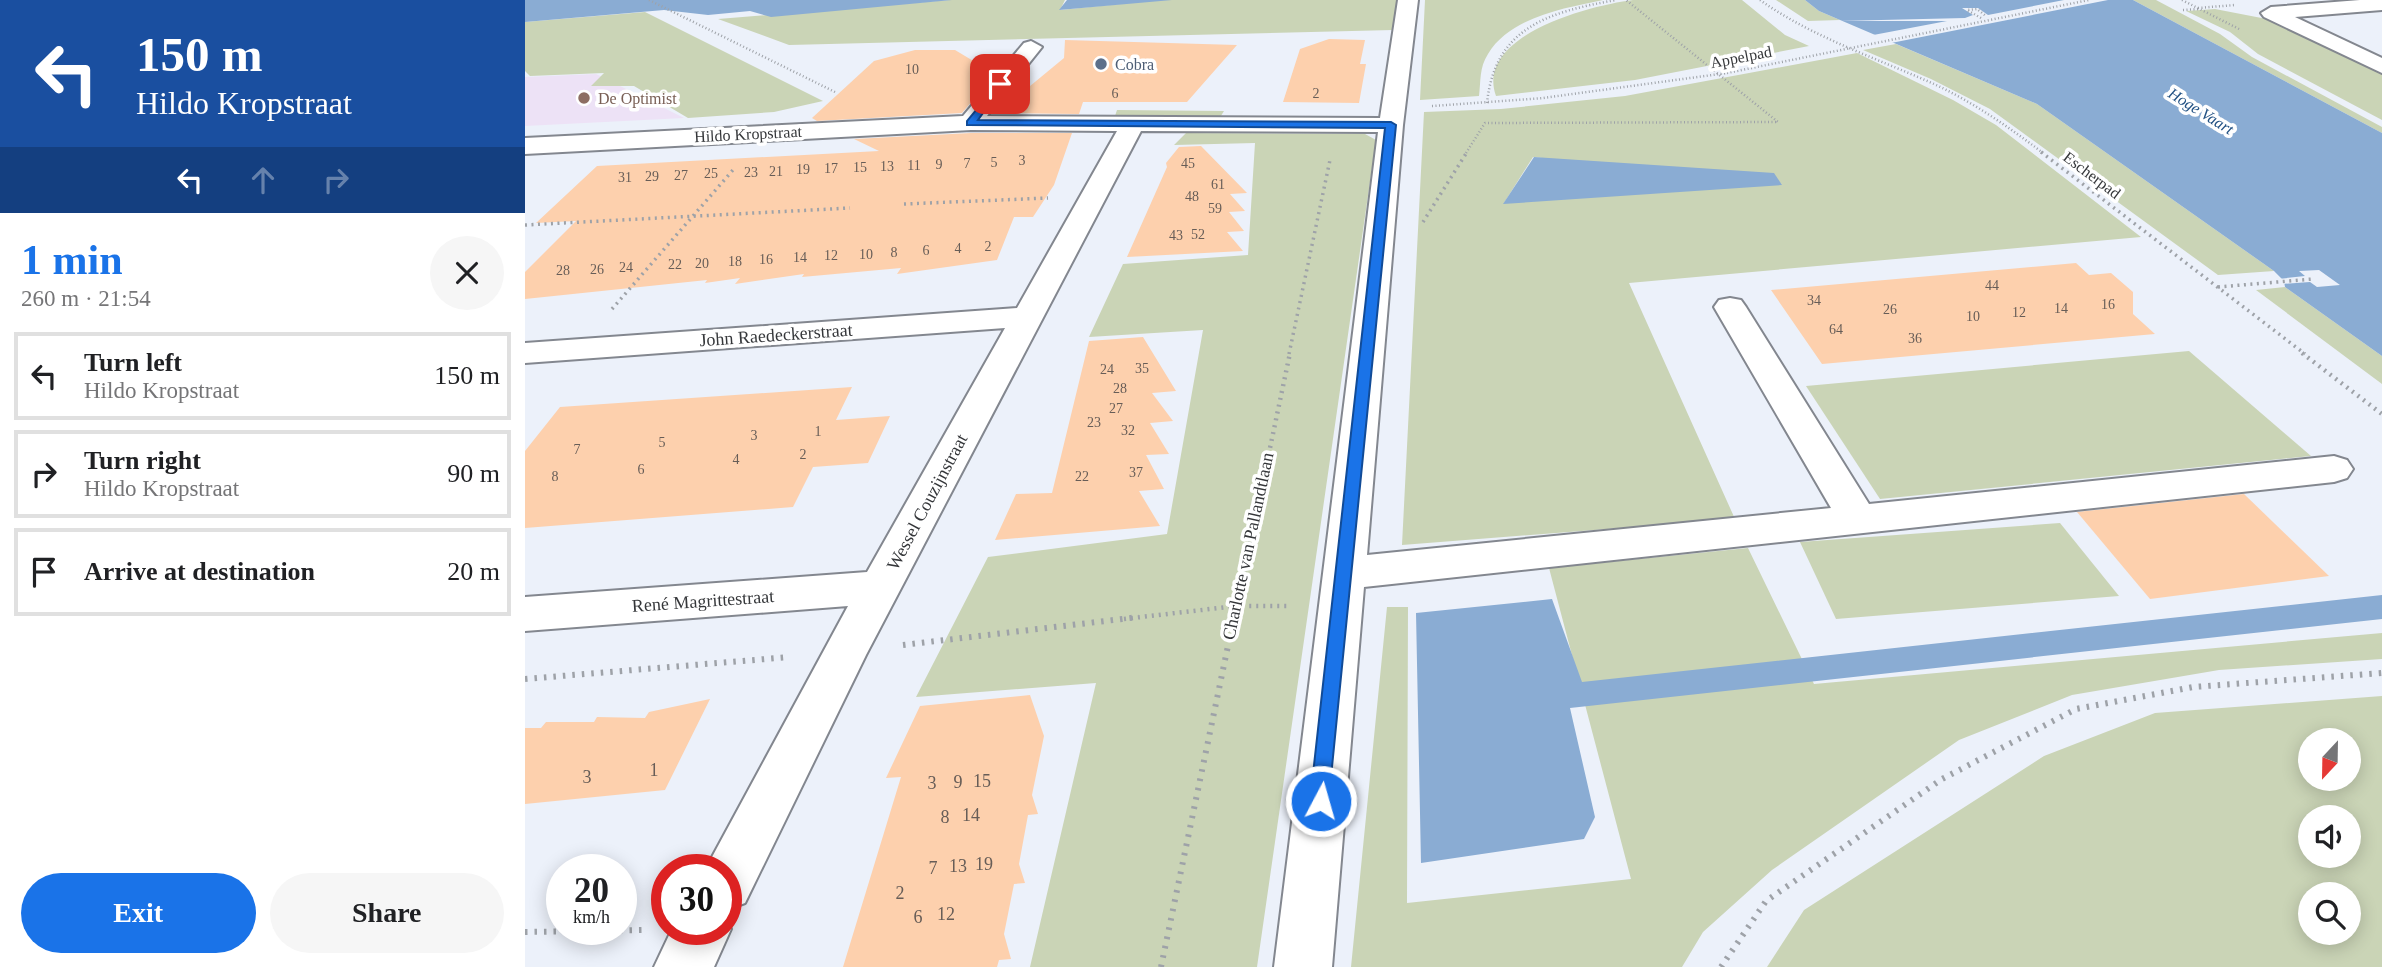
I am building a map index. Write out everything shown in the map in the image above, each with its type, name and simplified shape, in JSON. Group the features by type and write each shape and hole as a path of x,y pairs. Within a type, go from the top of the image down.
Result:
{"street":[{"path":"1303,967 1392,116 1408,0"},
{"path":"2382,4 2271,13 2382,66"},
{"path":"971,123 981,106 1031,47"},
{"name":"Hildo Kropstraat","path":"525,146 971,123 1338,125 1392,116"},
{"name":"Wessel Couzijnstraat","path":"741,854 845,652 1133,124"},
{"path":"1730,307 1858,519"},
{"name":"John Raedeckerstraat","path":"525,353 1027,317"},
{"path":"1343,590 1858,519 2334,470"},
{"name":"René Magrittestraat","path":"525,614 881,587"},
{"path":"683,967 695,945"}],"path":[{"path":"649,0 708,31"},
{"path":"1486,104 1490,70 1499,51 1513,37 1554,15 1616,0"},
{"path":"1419,229 1485,123 1778,122 1626,0"},
{"name":"Escherpad","path":"1760,0 1785,18 1938,86 2013,130 2382,414"},
{"name":"Appelpad","path":"1392,116 1644,86 1727,73 2089,0"},
{"path":"2182,0 2199,9 2183,10"},
{"path":"1981,18 1967,10 1977,9 1986,16"},
{"name":"Charlotte van Pallandtlaan","path":"1161,967 1338,125"},
{"path":"578,349 767,133"},
{"path":"904,204 1024,197 1091,200"},
{"path":"525,225 850,208"},
{"path":"2216,287 2313,279"},
{"path":"525,679 845,652 1236,606 1343,590"},
{"path":"1721,967 1766,901 1942,779 2076,709 2193,687 2382,673"},
{"path":"525,932 651,931"}],"shaded area":[{"name":"De Optimist","path":"596,74 684,118 525,126 525,77"}],"green space":[{"path":"949,0 1065,0 1060,10 1160,0 1397,0 1393,30 789,45 718,19"},
{"path":"1425,0 1603,0 1540,16 1510,31 1498,41 1485,59 1479,96 1420,100"},
{"path":"1633,0 1742,0 1785,35 1809,46 1635,80 1496,96 1494,75 1502,56 1519,40 1566,16"},
{"path":"1776,0 1805,0 1819,11 1840,20 1808,21"},
{"path":"2133,0 2156,0 2220,34 2252,57 2382,127 2382,133"},
{"path":"2215,9 2277,21 2382,71 2382,120 2258,54 2230,32 2186,11"},
{"path":"645,12 823,101 774,112 688,118 634,86 591,86 604,73 530,76 525,71 525,22"},
{"path":"1896,44 2037,104 2274,271 2218,275 1990,109 1931,79 1863,50"},
{"path":"1857,53 1953,100 1996,125 2141,237 1629,283 1735,519 1402,545 1424,112 1501,109 1625,96","holes":["1533,157 1782,184 1504,203"]},
{"path":"1117,110 1224,111 1219,119 1114,119"},
{"path":"1186,133 1365,134 1376,140 1257,967 1030,967 1096,683 916,697 988,557 1167,534 1203,330 1089,337 1123,264 1248,255 1255,143 1174,145"},
{"path":"2285,287 2382,356 2382,384 2256,290"},
{"path":"2189,351 2311,456 1880,499 1806,386"},
{"path":"2060,523 2119,596 1836,619 1800,542"},
{"path":"1748,548 1814,684 2382,633 2382,659 2219,670 2072,695 1959,740 1772,870 1703,932 1682,967 1351,967 1387,607 1408,607 1407,903 1631,879 1549,568"},
{"path":"2382,696 2382,967 1767,967 1804,910 2044,756 2155,713"}],"water":[{"path":"525,0 952,0 771,17 750,11 708,15 664,10 525,22"},
{"path":"1067,0 1172,0 1059,10"},
{"name":"Hoge Vaart","path":"1805,0 2133,0 2382,133 2382,356 2285,287 2284,281 2274,271 2037,104 1819,11"},
{"path":"1534,157 1774,173 1782,185 1503,204"},
{"path":"2382,595 2382,619 1570,708 1595,817 1584,839 1421,863 1416,613 1552,599 1582,682"}],"pier":[{"path":"2064,0 2108,0 1886,44 1868,36 1947,21 1839,21 1965,18 1973,15 1962,8 1978,8 1988,15"},
{"path":"2319,270 2340,285 2317,287 2310,282 2281,284 2278,279 2305,276 2299,271"}],"building":[{"path":"1329,39 1365,40 1360,64 1366,64 1359,103 1283,102 1300,49"},
{"path":"1065,40 1237,45 1187,102 1083,102 1079,114 992,113 1015,85 1024,91 1064,58"},
{"path":"915,50 955,50 995,74 962,113 817,121 812,118 874,61"},
{"path":"971,133 1072,133 1054,185 1033,217 1014,217 997,260 897,274 901,268 802,277 804,274 735,284 740,278 705,283 707,280 525,299 525,272 576,221 536,223 597,166 879,151 854,139"},
{"path":"1201,146 1247,193 1230,194 1245,211 1229,212 1244,231 1227,232 1243,251 1127,257 1167,167 1166,163 1179,147"},
{"path":"2076,263 2089,275 2111,273 2133,292 2133,314 2155,334 1822,364 1771,290"},
{"path":"1143,337 1176,391 1152,393 1173,421 1150,423 1169,454 1146,455 1164,489 1139,491 1160,526 995,540 1016,494 1052,493 1089,341"},
{"path":"852,387 836,420 890,416 868,463 813,467 793,507 525,528 525,451 560,407"},
{"path":"2244,494 2329,576 2150,599 2077,512"},
{"path":"1030,695 1044,736 1032,795 1038,814 1028,815 1019,864 1025,883 1014,884 1004,934 1011,959 999,960 997,967 843,967 901,777 886,778 920,706"},
{"path":"710,699 665,790 525,804 525,728 541,728 546,722 594,722 597,717 645,718 649,712"}],"place":[{"name":"Cobra","path":"1101,64"},
{"name":"De Optimist","path":"584,98"}],"route":[{"path":"1000,84 981,106 971,123 1391,125 1321,801"}]}
